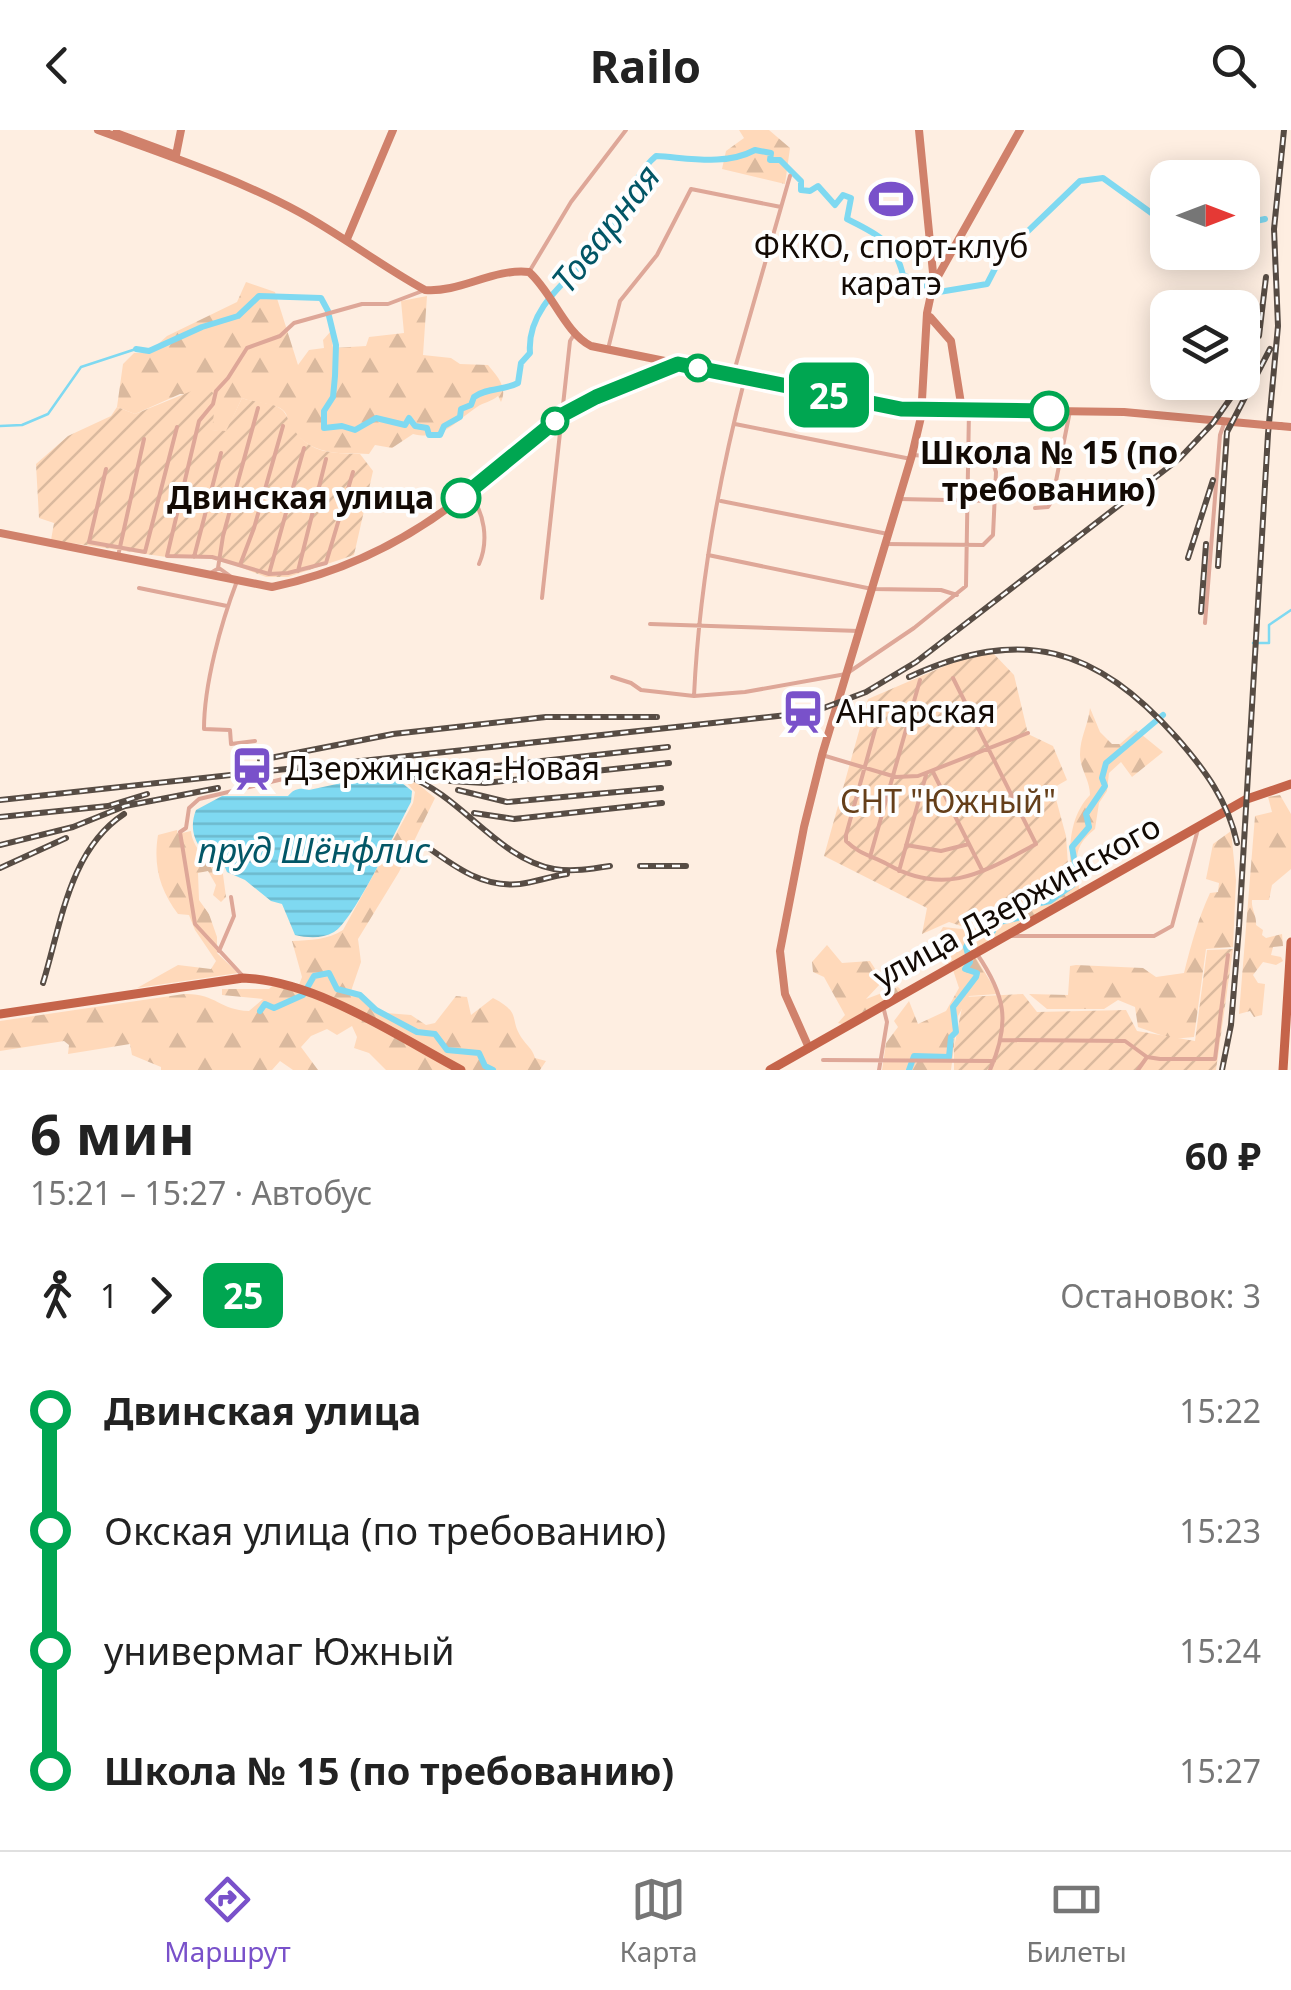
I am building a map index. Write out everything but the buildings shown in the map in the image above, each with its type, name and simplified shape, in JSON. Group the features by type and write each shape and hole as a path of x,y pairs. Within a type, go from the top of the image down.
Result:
{"main road":[{"path":"98,130 173,156"},
{"path":"108,130 249,188 346,239 425,290 509,272 529,272 584,343 608,350 879,406 1070,411 1291,427"},
{"path":"173,156 178,130"},
{"path":"346,239 392,130"},
{"path":"809,1048 786,999 780,951 822,755 869,588 912,457 921,410 936,268 919,130"},
{"path":"936,268 1020,130"},
{"path":"929,320 951,341 966,410"},
{"path":"0,534 119,553 272,588 362,560 404,538 561,416 596,397 678,364"},
{"name":"улица Дзержинского","path":"770,1070 1249,798 1291,784"},
{"path":"1283,1070 1291,942"},
{"path":"0,1014 243,978 265,979 354,1013 461,1070"}],"street":[{"path":"529,272 571,202 626,130"},
{"path":"732,375 790,176"},
{"path":"608,350 620,301 657,255 692,189 781,207"},
{"path":"353,472 326,563 269,574 220,558 168,557 199,421 247,348 280,336 294,323 362,304 388,304 425,290"},
{"path":"542,598 574,332"},
{"path":"694,696 698,625 708,555 745,378"},
{"path":"208,575 218,568 258,408"},
{"path":"612,677 641,690 694,696 745,692 846,674 957,594 966,586 966,410"},
{"path":"1035,508 1048,506 1052,501 1070,411"},
{"path":"1206,622 1220,435 1225,421"},
{"path":"736,424 912,457 968,456 992,460 993,535 982,545 884,548"},
{"path":"240,565 282,426"},
{"path":"106,469 88,540 119,553 146,550 177,428"},
{"path":"119,553 144,439"},
{"path":"269,574 304,448"},
{"path":"194,557 221,453"},
{"path":"298,571 326,459"},
{"path":"468,492 481,511 483,523 484,553 479,564"},
{"path":"899,499 995,501"},
{"path":"719,501 888,534"},
{"path":"708,555 869,588 957,594"},
{"path":"218,568 237,581 227,606 204,712 204,729 230,730 232,744 255,741"},
{"path":"139,588 227,606"},
{"path":"650,624 858,635"},
{"path":"876,730 846,838 856,851 920,880 949,882 1036,844 953,678"},
{"path":"870,857 920,680"},
{"path":"822,755 894,776 926,775 1028,733"},
{"path":"933,772 982,870"},
{"path":"898,871 926,775"},
{"path":"243,978 195,924 180,832 186,828 189,808 199,799 282,779"},
{"path":"1010,936 1154,936 1164,932 1172,926 1198,829"},
{"path":"906,845 940,851 969,844"},
{"path":"219,951 234,916 231,897"},
{"path":"1002,1040 1126,1041 1147,1056 1214,1059 1228,955"},
{"path":"971,956 1000,993 1002,1040 990,1070"},
{"path":"879,1070 887,1022 884,1006"},
{"path":"1138,1070 1147,1056"},
{"path":"823,1060 994,1061"},
{"path":"1174,1060 1174,1068"}],"green space":[{"path":"739,130 769,130 790,148 785,184 722,169 726,151 744,138"},
{"path":"246,282 275,292 298,365 309,350 324,348 323,340 331,331 333,348 366,346 369,337 404,333 401,301 427,296 423,355 451,358 460,364 488,365 502,387 501,402 498,396 440,432 413,434 392,448 375,445 369,454 316,448 291,427 283,410 242,398 226,432 211,430 216,395 180,394 135,414 117,407 123,364 134,353 148,353 167,336 237,302"},
{"path":"204,386 216,395 212,430 226,431 242,398 281,409 301,438 315,448 360,454 373,471 354,555 288,577 266,577 216,558 166,557 51,540 54,523 39,518 36,464 68,436 111,416 117,407 135,414"},
{"name":"СНТ \"Южный\"","path":"993,653 1014,675 1028,734 1053,746 1067,780 1053,788 1066,836 1069,879 964,927 949,922 922,934 927,908 824,856 868,699 961,659"},
{"path":"1090,708 1100,732 1112,744 1120,744 1136,730 1163,752 1132,777 1121,762 1109,773 1095,829 1079,850 1079,891 949,964 935,941 943,927 971,930 1027,902 1043,900 1071,880 1074,824 1090,795 1080,755"},
{"path":"400,776 412,779 435,798 399,872 358,939 361,962 351,991 386,1013 411,1015 426,1025 435,1023 456,996 467,997 471,1015 493,998 511,1012 535,1058 546,1061 540,1070 386,1070 369,1053 354,1048 357,1037 352,1026 337,1035 327,1029 311,1036 301,1047 318,1070 293,1070 280,1061 272,1070 161,1070 132,1055 130,1044 68,1054 69,1045 64,1041 0,1051 0,1021 184,994 249,1011 263,999 222,995 222,989 269,989 275,983 297,990 302,977 292,941 325,938 343,930 413,803 415,792"},
{"path":"1280,795 1291,814 1291,869 1272,885 1269,900 1252,903 1262,935 1266,938 1282,934 1283,946 1273,947 1271,955 1283,961 1276,965 1263,962 1253,975 1258,983 1265,984 1262,1015 1254,1017 1250,1011 1239,1014 1255,816 1272,812 1268,797"},
{"path":"177,830 178,834 191,831 201,853 222,867 226,897 221,902 213,895 216,885 208,871 198,873 199,900 217,937 217,953 238,973 137,988 178,965 211,969 216,961 189,915 178,914 159,877 158,835"},
{"path":"1231,831 1236,880 1233,947 1206,949 1194,1037 1172,1039 1138,1027 1135,1007 1118,1000 1104,1009 1047,1009 1029,994 1068,995 1070,966 1076,965 1143,968 1156,977 1184,973 1210,893 1218,892 1219,883 1206,879 1213,844"},
{"path":"827,945 842,963 870,961 883,981 866,999 898,987 902,991 838,1023 845,1015 824,977 813,972 812,962"},
{"path":"1233,949 1216,1070 954,1070 964,997 1023,994 1037,1012 1126,1010 1137,1031 1195,1041 1207,950"},
{"path":"976,958 998,994 969,996 958,1016 951,1070 882,1070 886,1043 898,1027 894,1021 909,1001 918,1024 946,1011 959,988 953,970"}],"water":[{"name":"пруд Шёнфлис","path":"392,775 412,791 411,802 352,911 342,925 325,936 295,935 282,904 227,872 224,865 202,850 194,836 196,810 222,796 288,796 297,789 309,790"}],"waterway":[{"name":"Товарная","path":"329,316 336,345 335,376 333,397 324,411 324,428 342,426 355,430 376,418 405,425 409,418 415,426 427,428 429,435 440,435 444,426 460,417 461,409 471,405 474,397 518,383 521,363 530,353 531,335 545,303 607,237 634,184 656,156 719,159 755,150 771,153 770,160 780,160 801,181 801,190 810,191 818,186 835,205 843,195 851,198 847,219 889,246 903,275 939,292 987,284 1001,257 1080,181 1103,178 1150,212"},
{"name":"Товарная","path":"1260,220 1265,219"},
{"name":"Товарная","path":"136,349 149,351 238,316 259,296 321,298 328,311"},
{"path":"0,426 22,425 48,414 81,367 136,349"},
{"path":"1253,643 1269,643 1269,625 1291,610"},
{"path":"909,1070 914,1056 949,1057 951,1037 956,1032 953,1007 977,973 965,969 970,962 966,947 971,937 993,931 995,923 1018,918 1031,905 1050,901 1078,881 1072,847 1089,827 1086,814 1105,786 1102,778 1106,763 1163,715"},
{"path":"260,1011 265,1004 274,1008 303,995 314,976 329,973 337,989 360,995 376,1010 417,1032 435,1034 447,1050 479,1053 485,1066 493,1070"}],"railway":[{"path":"1222,1070 1231,1025 1239,927 1278,326 1274,229 1284,130"},
{"path":"1260,328 1266,277"},
{"path":"1218,566 1227,432 1270,349"},
{"path":"0,800 821,709 866,692 916,662 1179,459 1229,400"},
{"path":"1188,558 1213,480"},
{"path":"1201,612 1206,544"},
{"path":"909,677 950,661 1022,649 1055,654 1086,665 1147,707 1177,738 1221,800 1237,843"},
{"path":"260,760 393,734 546,717 657,717"},
{"path":"374,769 433,773 668,747"},
{"path":"450,781 485,783 669,763"},
{"path":"407,776 445,797 497,840 534,863 568,870 610,866"},
{"path":"0,845 73,827 125,806 218,788"},
{"path":"458,790 507,802 661,788"},
{"path":"0,817 108,806 147,794"},
{"path":"474,813 514,819 662,803"},
{"path":"43,983 79,868 105,829 124,814"},
{"path":"0,868 66,838"},
{"path":"426,846 459,868 494,883 520,884 567,874"},
{"path":"640,866 686,866"}],"bus line":[{"name":"25","path":"461,498 564,414 678,364 901,409 1049,411"}],"place":[{"name":"ФККО, спорт-клуб каратэ","path":"891,199"},
{"name":"Школа № 15 (по требованию)","path":"1049,411"},
{"name":"Двинская улица","path":"461,498"},
{"name":"Ангарская","path":"803,712"},
{"name":"Дзержинская-Новая","path":"252,769"}]}
